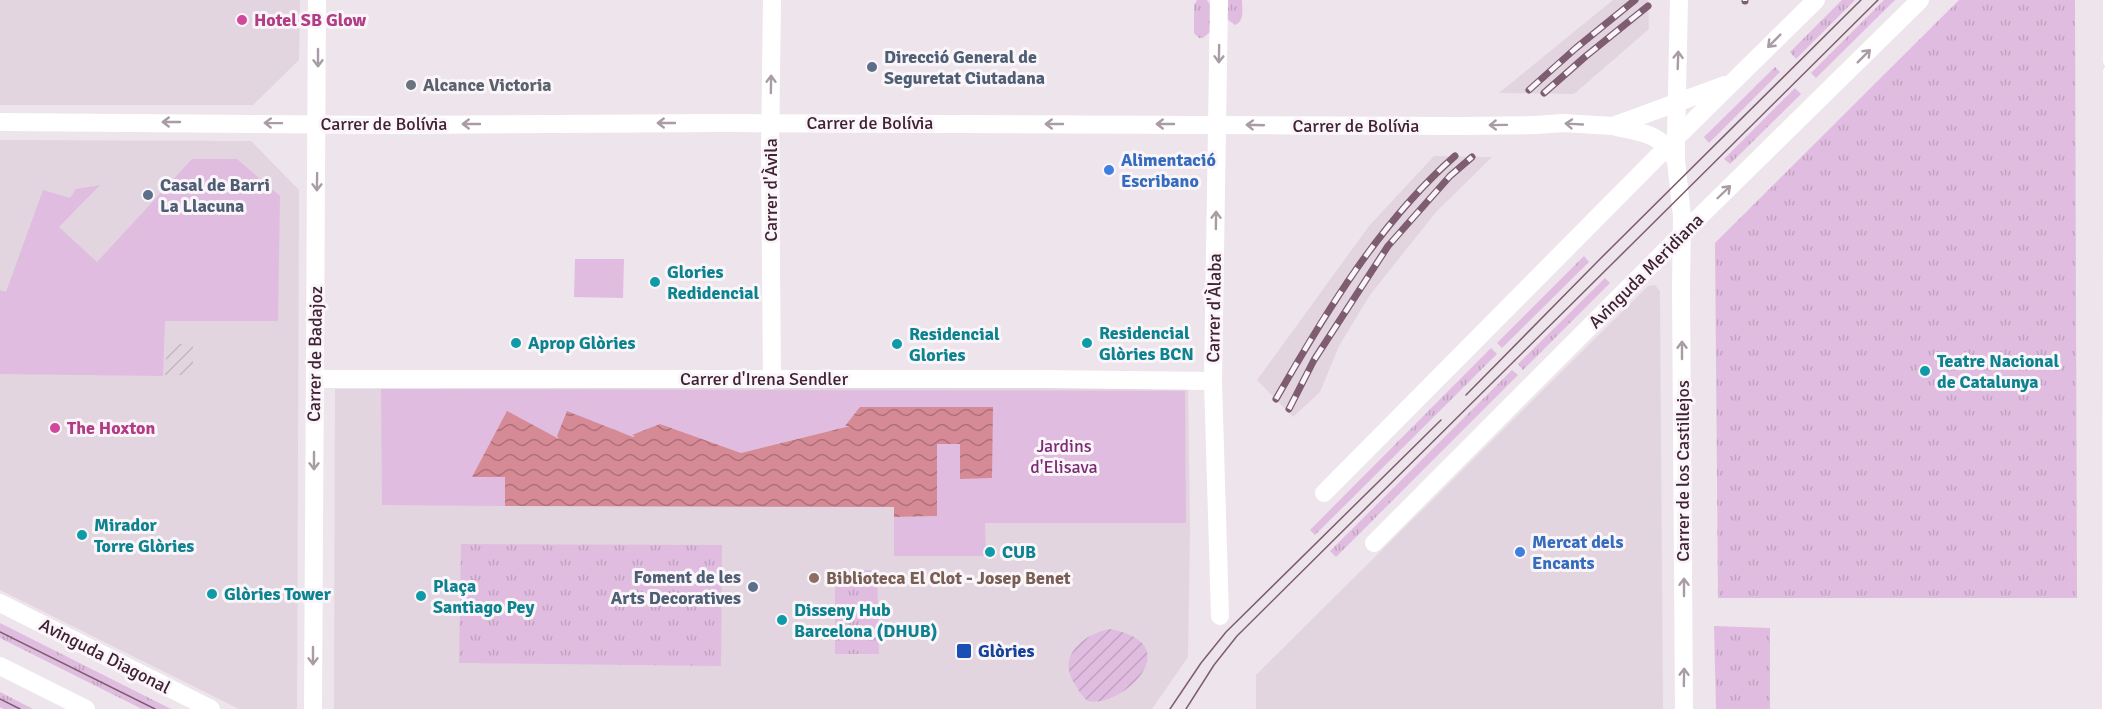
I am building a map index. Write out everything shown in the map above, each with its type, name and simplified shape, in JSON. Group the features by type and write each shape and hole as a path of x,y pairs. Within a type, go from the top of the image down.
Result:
{"street":[{"name":"Carrer de Badajoz","path":"313,709 317,0"},
{"name":"Carrer d'Àvila","path":"772,0 772,380"},
{"name":"Carrer d'Àlaba","path":"1219,0 1213,381 1220,615"},
{"path":"1324,493 1673,148 1732,83 1816,0"},
{"name":"Avinguda Meridiana","path":"1374,543 1683,233 1920,0"},
{"path":"2112,0 2112,61"},
{"name":"Carrer de los Castillejos","path":"1679,2 1677,103 1673,148 1683,233 1681,289 1684,709"},
{"path":"2112,72 2112,709"},
{"name":"Carrer de Bolívia","path":"0,122 1460,126 1563,123 1613,126 1732,83"},
{"path":"1613,126 1656,137 1673,148"},
{"name":"Carrer d'Irena Sendler","path":"315,379 1213,381"},
{"name":"Avinguda Diagonal","path":"0,603 211,709"},
{"path":"0,666 86,709"}],"shaded area":[{"path":"0,0 300,0 299,60 253,105 0,105"},
{"path":"1613,0 1648,0 1649,29 1574,94 1499,93"},
{"path":"0,140 251,141 299,190 297,709 239,709 0,590"},
{"path":"1434,156 1492,157 1436,212 1370,295 1339,346 1320,392 1293,417 1257,380 1369,226"},
{"name":"Mercat dels Encants","path":"1655,285 1660,291 1663,709 1256,709 1256,675 1648,286"},
{"path":"167,344 193,344 193,375 165,375"},
{"path":"1188,387 1190,527 1188,657 1152,709 334,709 335,389"}],"green space":[{"path":"1197,0 1207,0 1210,5 1210,32 1203,38 1199,38 1194,33 1194,5"},
{"path":"1227,0 1242,0 1242,18 1235,25 1227,19"},
{"path":"1842,0 1855,0 1796,59 1790,52"},
{"path":"1884,0 1895,0 1816,78 1811,73"},
{"path":"1959,0 2075,0 2077,598 1718,598 1715,243"},
{"path":"1775,67 1780,72 1709,143 1704,137"},
{"path":"1795,88 1801,94 1730,164 1724,159"},
{"path":"192,159 237,159 280,196 278,321 165,321 163,376 0,374 0,290 6,292 43,190 70,198 76,189 100,185 59,227 97,262"},
{"path":"1584,256 1589,262 1502,348 1497,343"},
{"path":"575,259 624,259 623,298 574,297"},
{"path":"1605,278 1610,283 1523,370 1518,364"},
{"path":"1491,348 1497,354 1315,535 1310,530"},
{"path":"1512,370 1518,375 1336,557 1330,551"},
{"name":"Jardins d'Elisava","path":"381,389 1185,391 1186,523 985,523 986,556 894,556 894,517 937,516 937,444 960,444 992,477 992,407 860,407 850,426 741,453 660,424 633,437 568,412 560,439 473,477 505,477 505,506 382,505"},
{"path":"461,544 722,545 721,666 459,663"},
{"path":"877,570 879,654 835,654 835,571"},
{"path":"0,623 171,709 142,709 0,638"},
{"path":"1714,626 1770,628 1770,709 1716,709"},
{"path":"1110,629 1134,637 1145,648 1147,660 1142,674 1131,686 1102,701 1088,701 1074,683 1070,673 1071,655 1083,641"},
{"path":"0,692 33,709 0,707"}],"water":[{"path":"860,407 993,407 992,478 960,479 960,444 937,444 937,516 894,517 894,507 505,506 505,477 472,477 507,411 559,439 557,436 567,411 633,437 635,436 632,435 660,424 741,453 850,426 845,426"}],"tram line":[{"path":"1466,395 1861,0"},
{"path":"1186,709 1214,665 1237,636 1878,0"},
{"path":"1170,709 1201,663 1226,632 1441,420"},
{"path":"0,632 155,709"},
{"path":"0,699 20,709"}],"railway":[{"path":"1529,90 1635,0"},
{"path":"1544,93 1648,6"},
{"path":"1276,399 1314,334 1378,239 1402,210 1455,156"},
{"path":"1289,409 1314,360 1388,246 1450,176 1472,157"}],"place":[{"name":"Hotel SB Glow","path":"242,20"},
{"name":"Direcció General de Seguretat Ciutadana","path":"872,67"},
{"name":"Alcance Victoria","path":"411,85"},
{"name":"Alimentació Escribano","path":"1109,170"},
{"name":"Casal de Barri La Llacuna","path":"148,195"},
{"name":"Glories Redidencial","path":"655,282"},
{"name":"Aprop Glòries","path":"516,343"},
{"name":"Residencial Glòries BCN","path":"1087,343"},
{"name":"Residencial Glories","path":"897,344"},
{"name":"Teatre Nacional de Catalunya","path":"1925,371"},
{"name":"The Hoxton","path":"55,428"},
{"name":"Mirador Torre Glòries","path":"82,535"},
{"name":"CUB","path":"990,552"},
{"name":"Mercat dels Encants","path":"1520,552"},
{"name":"Biblioteca El Clot - Josep Benet","path":"814,578"},
{"name":"Foment de les Arts Decoratives","path":"753,587"},
{"name":"Glòries Tower","path":"212,594"},
{"name":"Plaça Santiago Pey","path":"421,596"},
{"name":"Disseny Hub Barcelona (DHUB)","path":"782,620"},
{"name":"Glòries","path":"964,651"}]}
